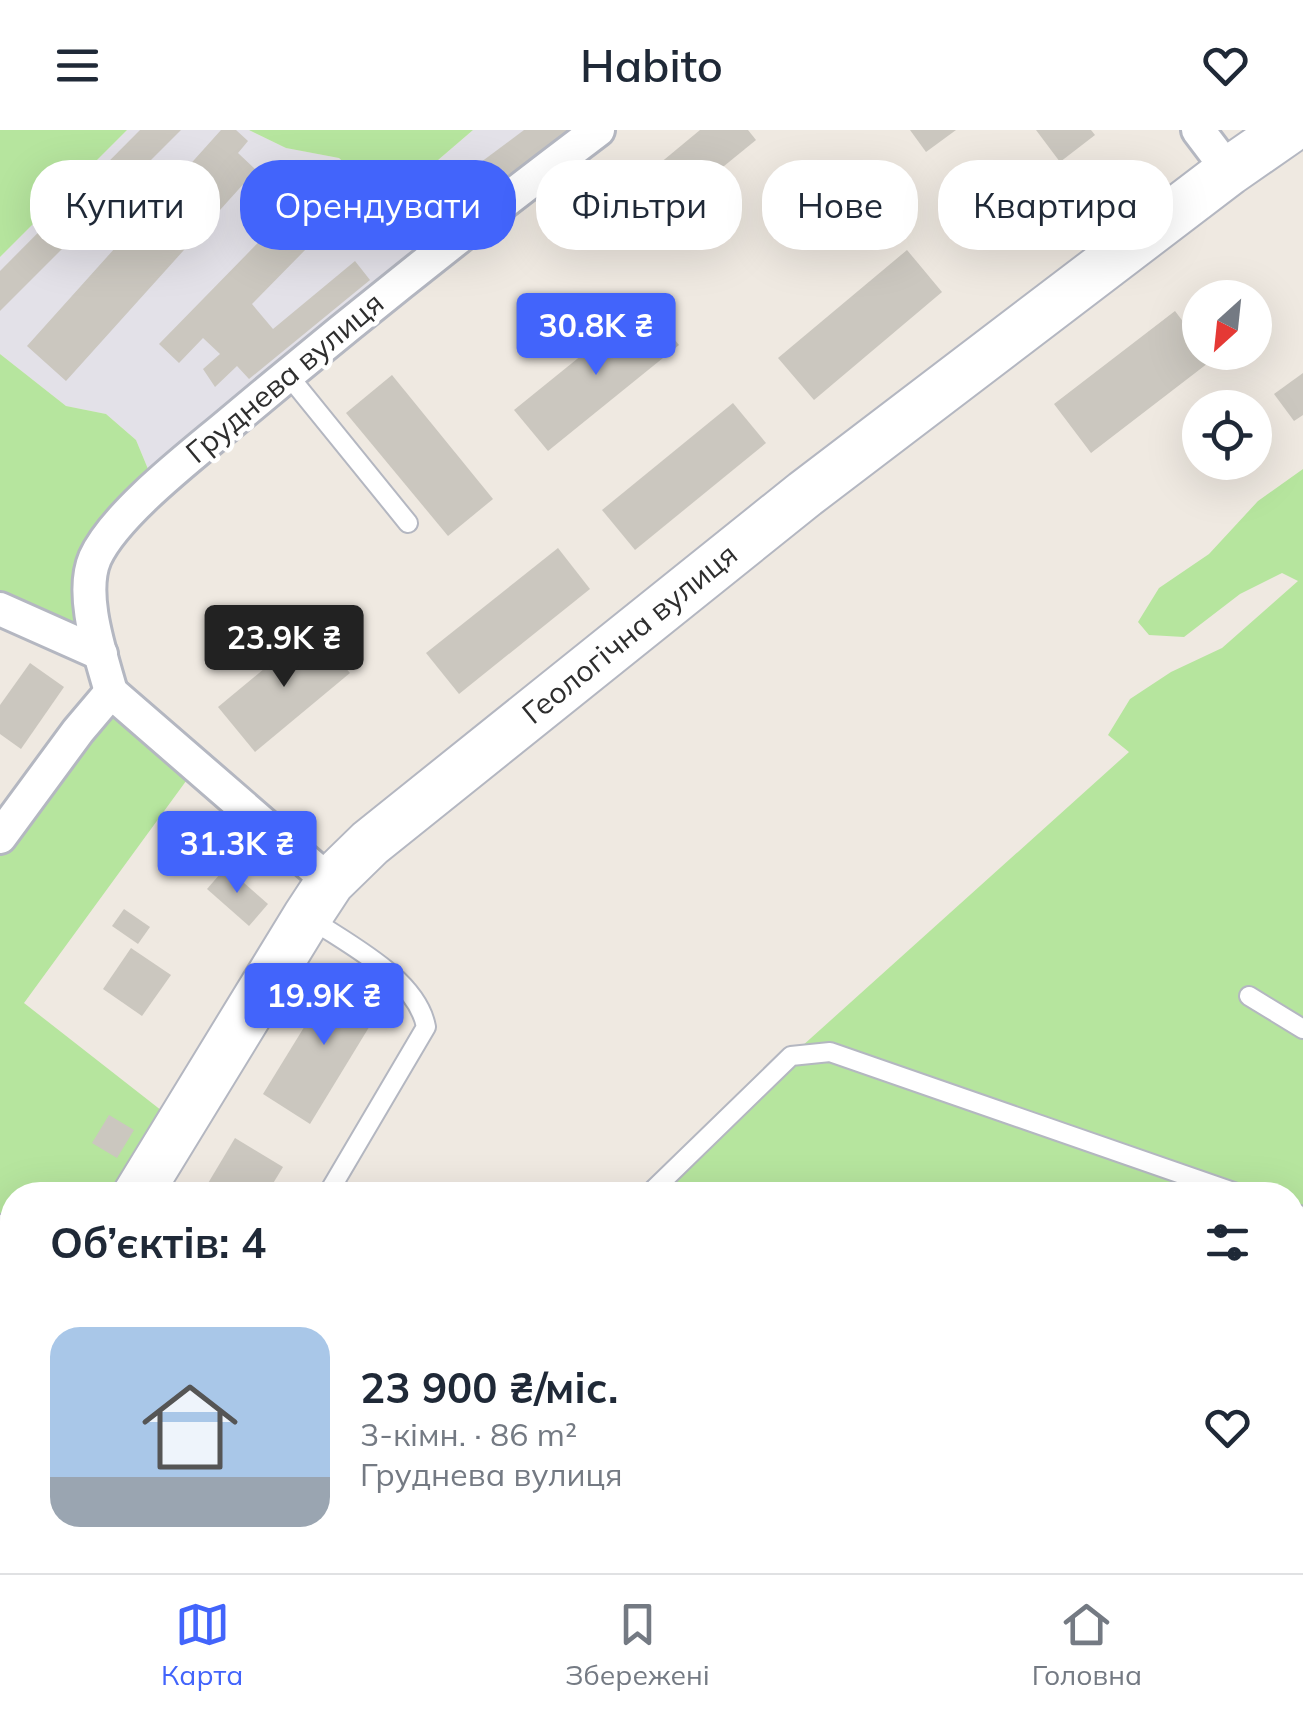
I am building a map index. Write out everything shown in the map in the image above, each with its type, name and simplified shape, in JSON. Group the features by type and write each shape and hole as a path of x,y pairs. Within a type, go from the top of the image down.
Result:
{"street":[{"name":"Груднева вулиця","path":"111,692 94,629 90,580 96,558 156,486 462,232 598,130"},
{"path":"1198,130 1229,171"},
{"name":"Геологічна вулиця","path":"145,1182 319,900 370,843 805,494 1288,130"},
{"path":"0,609 100,654"},
{"path":"0,837 111,692 319,900"}],"lane":[{"path":"288,374 408,523"},
{"path":"319,900 397,979 422,1009 426,1027 336,1182"},
{"path":"1249,996 1303,1029"},
{"path":"661,1182 790,1056 830,1052 1205,1182"}],"shaded area":[{"path":"127,130 249,130 286,148 341,160 240,160 240,250 449,250 155,486 136,440 106,414 66,406 0,354 0,257 30,227 30,250 220,250 220,160 97,160"},
{"path":"473,130 598,130 561,160 536,160 536,180 516,196 516,160 438,160"}],"green space":[{"path":"0,130 127,130 97,160 30,160 30,227 0,257"},
{"path":"249,130 473,130 438,160 341,160 286,148"},
{"path":"0,354 66,406 106,414 136,440 155,486 107,540 101,654 0,609"},
{"path":"1303,469 1303,1182 661,1182 791,1056 1129,752 1108,735 1130,699 1171,672 1222,648 1298,581 1282,573 1240,594 1184,637 1149,635 1138,622 1159,588 1209,554 1258,501"},
{"path":"111,692 197,766 24,1003 180,1125 145,1182 0,1182 0,837"}],"building":[{"path":"140,130 181,130 151,160 110,160"},
{"path":"221,130 236,130 248,141 238,153 245,160 240,160 240,188 220,210 220,160 194,160"},
{"path":"524,130 569,130 516,170 516,160 484,160"},
{"path":"700,130 748,130 756,140 731,160 664,160"},
{"path":"910,130 956,130 926,152"},
{"path":"1036,130 1091,130 1095,135 1063,160 1058,160"},
{"path":"30,241 30,250 61,250 0,311 0,271"},
{"path":"113,250 184,250 66,381 27,346"},
{"path":"251,250 305,250 252,304 273,329 355,261 370,280 249,379 237,366 215,387 203,369 220,354 203,338 179,363 159,344"},
{"path":"907,250 942,292 814,400 778,358"},
{"path":"645,304 679,345 548,451 514,410"},
{"path":"1175,311 1182,320 1182,370 1199,370 1091,453 1054,404"},
{"path":"1303,373 1303,415 1294,421 1274,394"},
{"path":"392,375 493,499 448,536 346,413"},
{"path":"733,403 766,443 635,550 602,510"},
{"path":"558,548 590,589 459,694 426,653"},
{"path":"312,629 350,673 255,752 218,707"},
{"path":"30,663 64,687 21,749 0,734 0,705"},
{"path":"226,867 268,904 249,926 207,889"},
{"path":"124,909 150,927 138,944 112,926"},
{"path":"131,948 171,975 142,1016 103,989"},
{"path":"338,972 385,1001 310,1124 263,1094"},
{"path":"109,1115 134,1130 117,1158 92,1143"},
{"path":"235,1138 283,1167 274,1182 209,1182"}]}
